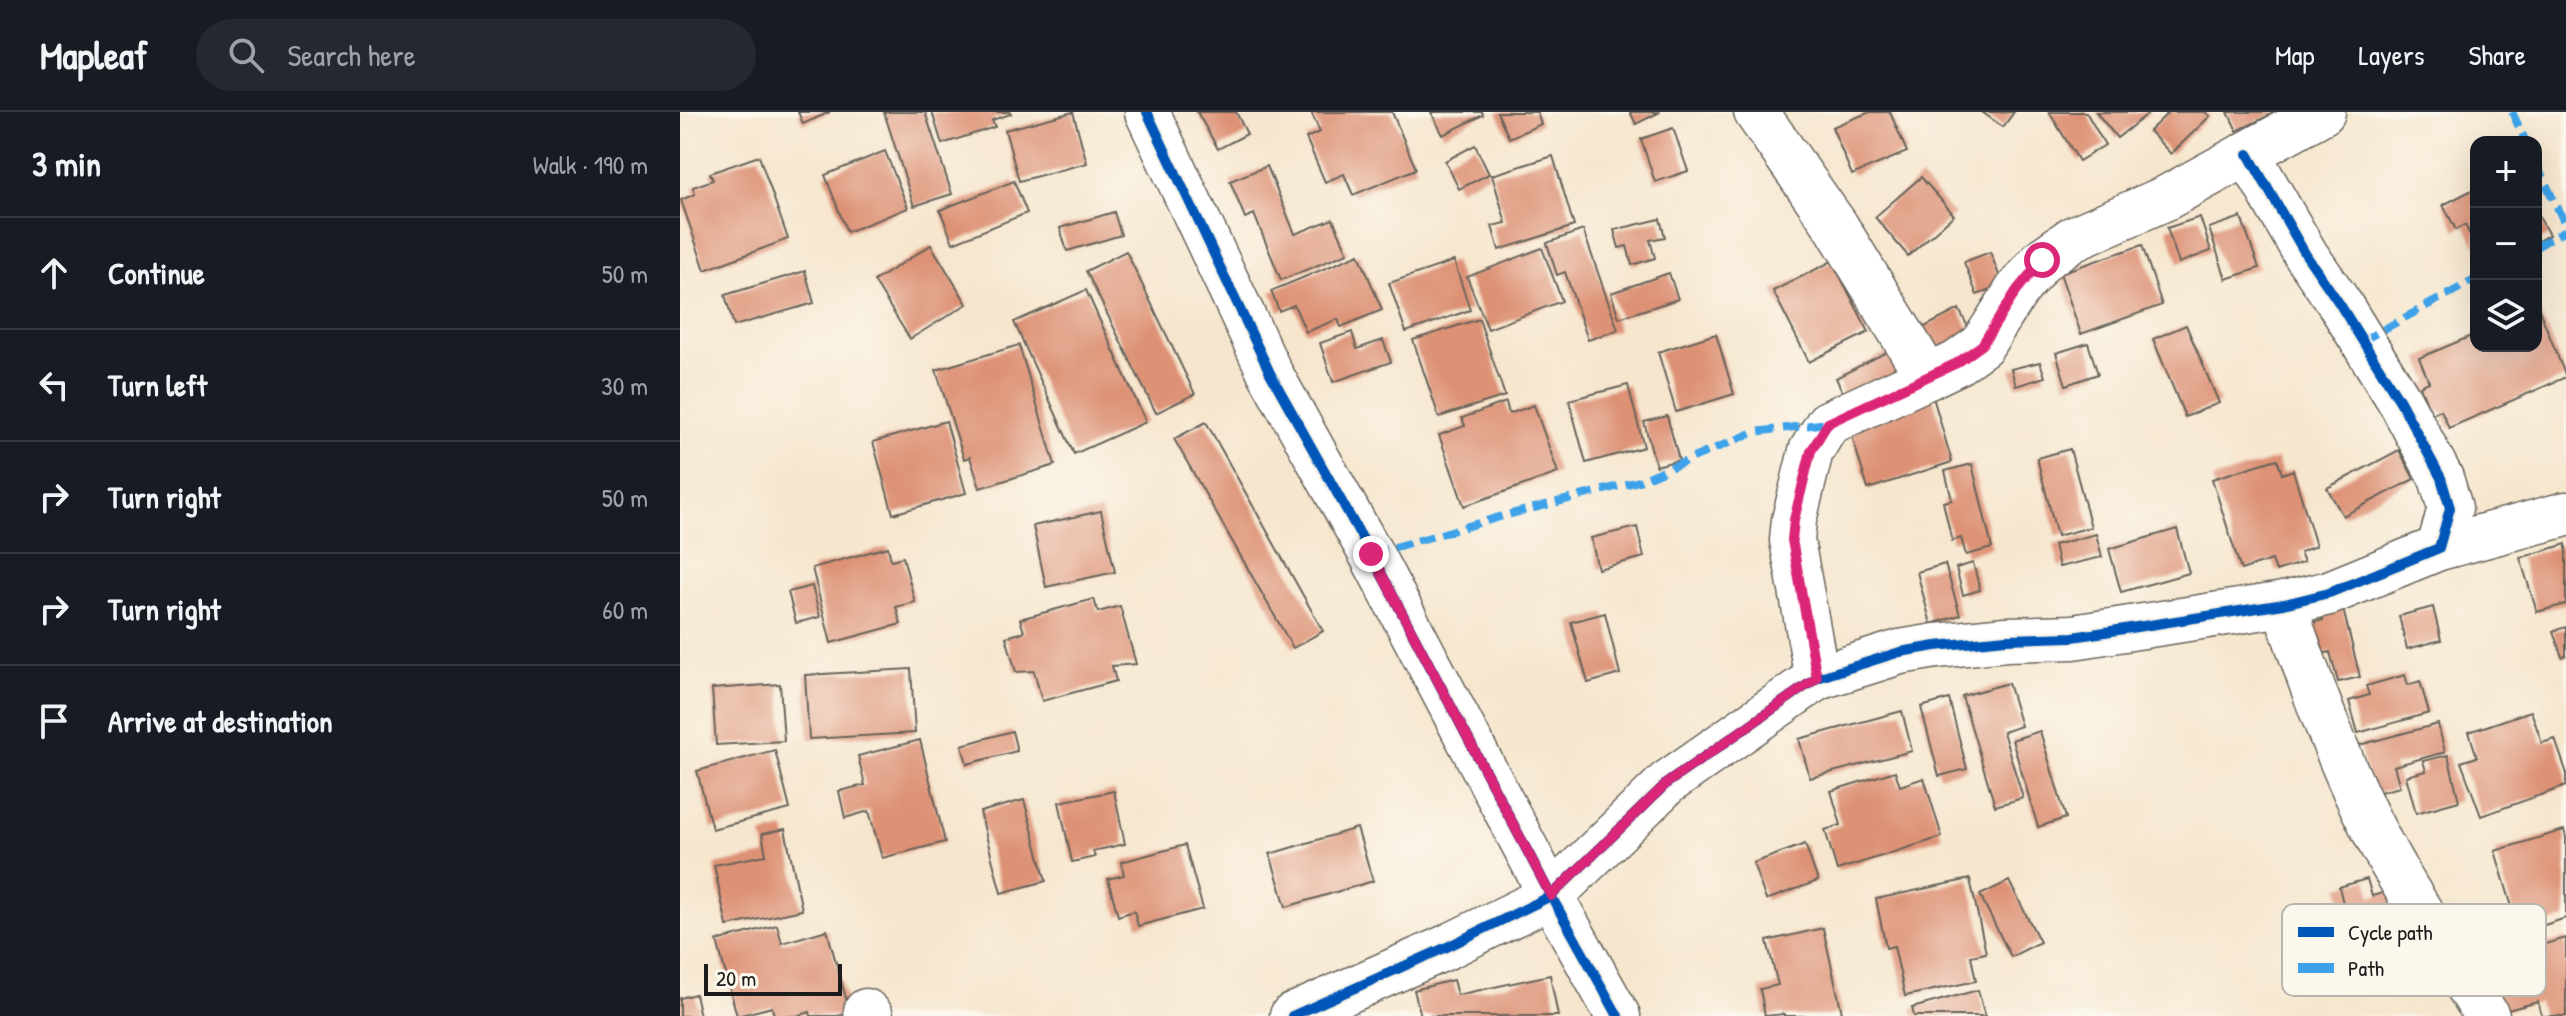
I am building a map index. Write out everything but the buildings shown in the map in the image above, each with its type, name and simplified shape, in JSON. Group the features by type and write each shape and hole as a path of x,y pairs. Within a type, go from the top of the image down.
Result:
{"street":[{"path":"1147,112 1270,373 1371,554 1551,896 1618,1016"},
{"path":"1756,112 1836,226 1928,377"},
{"path":"1817,678 1792,540 1811,451 1828,423 1957,363 1982,345 2033,270 2072,239 2166,198 2323,112"},
{"path":"2248,154 2306,255 2401,403 2441,478 2450,508 2439,548"},
{"path":"1292,1016 1434,953 1551,896 1667,783 1817,678 1900,652 1936,646 2073,637 2284,604 2329,593 2439,548 2566,514"},
{"path":"2284,604 2309,683 2335,749 2373,830 2418,904"},
{"path":"2475,996 2487,1016"}],"marked path":[{"path":"2512,112 2523,136"},
{"path":"2542,176 2566,226"},
{"path":"2542,244 2566,230"},
{"path":"2362,341 2474,280"},
{"path":"1371,554 1639,481 1754,432 1828,423"}],"cycle path":[{"path":"1147,112 1270,373 1371,554 1551,896 1618,1016"},
{"path":"1292,1016 1447,947 1551,896 1667,783 1817,678 1900,652 1936,646 2073,637 2284,604 2329,593 2439,548 2450,508 2441,478 2401,403 2306,255 2248,154"}],"route":[{"path":"1371,554 1551,896 1667,783 1817,678 1792,540 1811,451 1828,423 1957,363 1982,345 2017,290 2042,260"}]}
